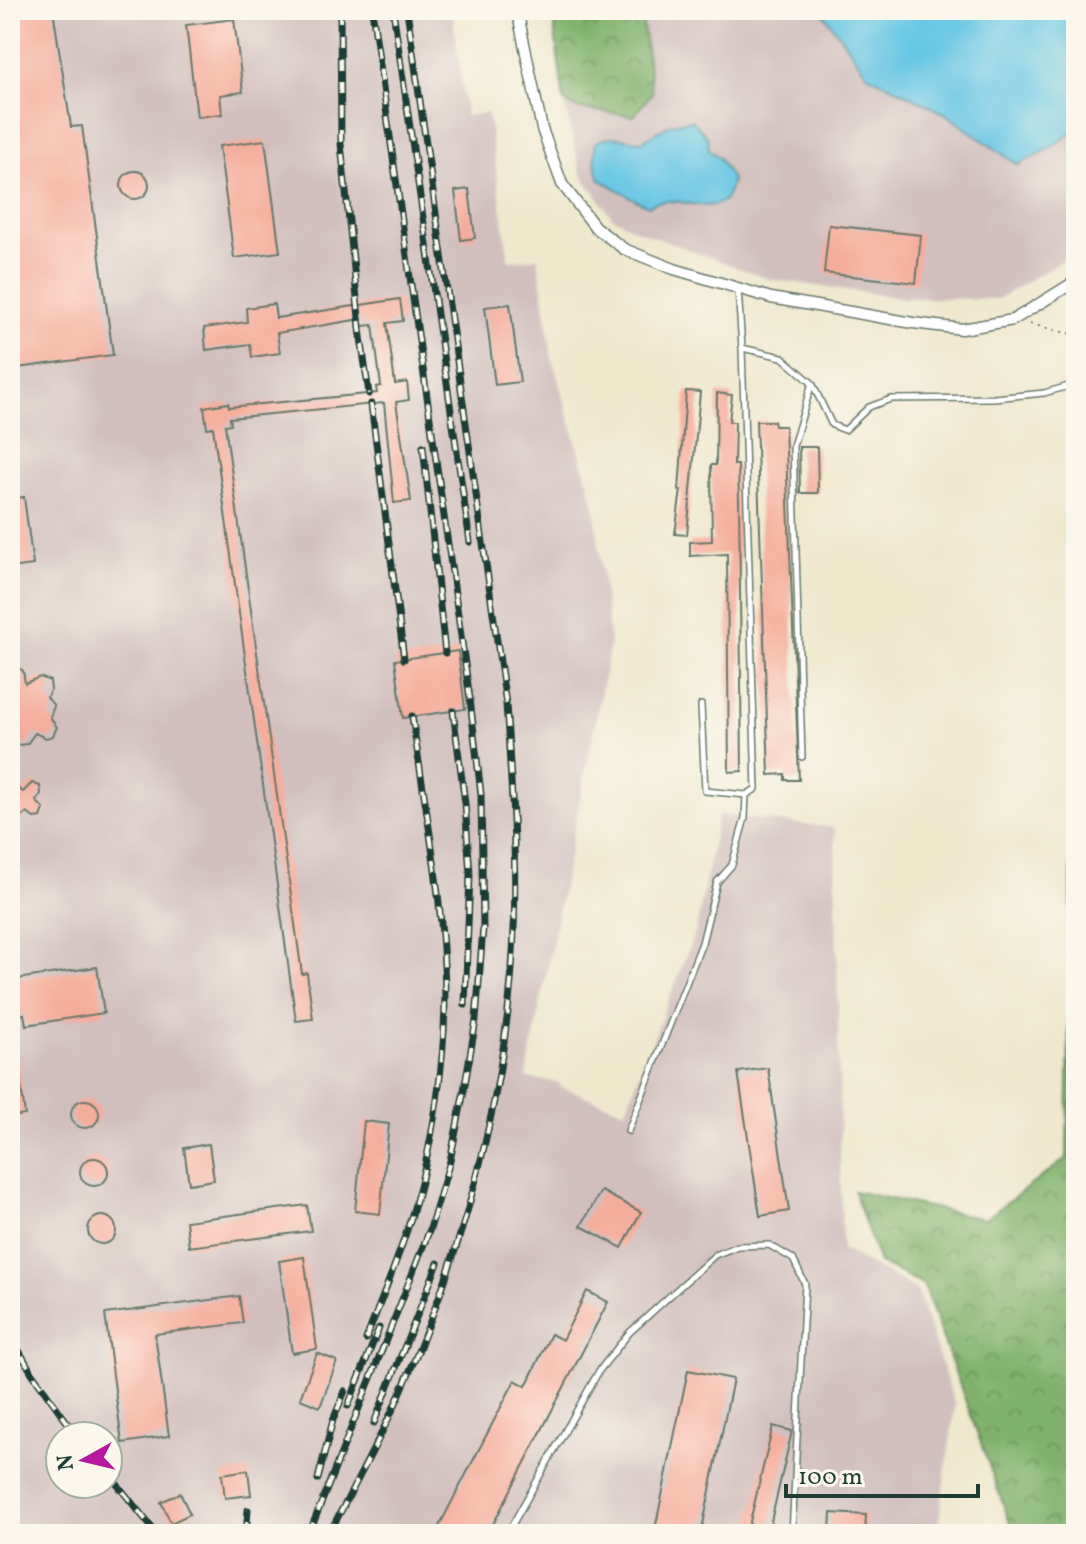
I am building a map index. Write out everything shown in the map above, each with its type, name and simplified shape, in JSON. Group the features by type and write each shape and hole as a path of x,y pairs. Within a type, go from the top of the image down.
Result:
{"street":[{"path":"517,10 542,129 562,184 595,227 624,249 674,269 771,298 962,329 1013,320 1076,281"}],"lane":[{"path":"701,705 705,791 746,795 756,789 738,286"},
{"path":"742,348 782,357 812,383 832,425 845,430 869,407 891,399 994,398 1044,393 1076,384"},
{"path":"802,757 793,446 812,383"},
{"path":"628,1131 702,943 717,882 732,865 745,818 746,795"},
{"path":"507,1534 599,1371 629,1333 715,1255 753,1244 769,1245 793,1259 805,1284 792,1534"}],"path":[{"path":"1013,320 1076,335"}],"shaded area":[{"path":"10,10 452,10 466,116 488,113 509,261 538,258 552,358 594,502 610,644 526,1078 557,1082 561,1087 625,1111 696,930 718,815 835,828 842,1249 917,1290 955,1405 937,1534 10,1534"},
{"path":"641,10 1076,10 1076,252 998,299 904,298 768,279 636,230 612,217 581,173 564,102 606,114 634,115 652,93"}],"green space":[{"path":"552,10 641,10 652,93 634,116 580,109 564,102"},
{"path":"1076,551 1076,1534 1014,1534 923,1284 879,1263 854,1191 985,1219 1067,1158"}],"water":[{"path":"821,10 1076,10 1076,130 1018,165 946,114 867,74"},
{"path":"692,120 708,138 709,150 719,158 732,180 725,199 718,204 710,206 668,201 649,206 600,180 595,144 600,140 611,137 642,141 671,124"}],"building":[{"path":"10,10 53,10 71,127 82,126 113,355 10,369"},
{"path":"234,19 243,92 220,95 222,114 197,117 186,25"},
{"path":"265,140 280,252 234,258 219,146"},
{"path":"135,171 145,175 149,185 145,195 135,199 125,195 121,185 125,175"},
{"path":"469,189 475,238 461,240 455,191"},
{"path":"829,225 921,235 916,283 824,273"},
{"path":"400,299 403,321 387,323 395,384 407,382 409,400 396,402 411,501 394,503 384,403 230,418 231,424 225,425 302,974 307,973 313,1019 296,1021 213,427 207,428 204,407 377,393 376,387 381,386 373,325 362,326 361,319 277,333 280,353 252,357 250,344 206,350 204,328 247,322 246,308 274,304 276,318"},
{"path":"510,304 520,382 495,385 485,307"},
{"path":"686,391 700,392 687,535 675,534 681,490"},
{"path":"717,393 732,395 729,422 735,422 734,465 738,465 742,771 729,772 727,554 690,556 690,542 712,541 711,465 716,465"},
{"path":"756,421 774,421 775,426 785,426 799,780 785,780 785,774 769,775"},
{"path":"799,447 817,447 818,493 800,493"},
{"path":"24,497 33,565 10,568 10,499"},
{"path":"458,651 465,709 403,718 395,660"},
{"path":"10,661 23,671 25,683 40,677 50,681 51,689 47,697 54,706 50,717 57,727 53,736 46,738 35,733 27,744 18,745 10,739 10,728 16,719 10,715"},
{"path":"10,782 23,792 32,783 40,786 41,794 36,801 44,809 41,817 34,818 27,813 18,821 10,818 14,804 10,801"},
{"path":"97,967 104,1013 26,1025 24,1014 10,1016 10,980"},
{"path":"10,1049 16,1049 25,1115 10,1117"},
{"path":"768,1068 789,1211 760,1216 738,1072"},
{"path":"85,1100 95,1104 99,1114 95,1124 85,1128 75,1124 71,1114 75,1104"},
{"path":"364,1121 389,1124 380,1214 355,1211"},
{"path":"209,1144 214,1180 189,1184 184,1148"},
{"path":"94,1158 104,1162 108,1172 104,1182 94,1186 84,1182 80,1172 84,1162"},
{"path":"601,1191 641,1212 622,1248 581,1226"},
{"path":"307,1205 311,1231 189,1247 186,1221"},
{"path":"102,1216 112,1220 116,1230 112,1240 102,1244 92,1240 88,1230 92,1220"},
{"path":"304,1257 317,1349 292,1353 279,1261"},
{"path":"587,1291 608,1302 488,1534 435,1534 515,1380 526,1386 551,1334 562,1340"},
{"path":"239,1296 243,1323 155,1334 169,1436 124,1443 124,1420 119,1420 105,1314"},
{"path":"317,1353 337,1361 320,1407 300,1399"},
{"path":"688,1370 733,1379 701,1534 654,1534"},
{"path":"773,1426 792,1431 768,1534 747,1534"},
{"path":"248,1470 251,1495 225,1498 222,1474"},
{"path":"180,1493 190,1514 171,1523 161,1502"},
{"path":"831,1513 866,1515 865,1534 830,1534"}],"railway":[{"path":"340,10 341,144 369,394"},
{"path":"309,1534 430,1229 450,1161 476,1020 483,928 481,794 470,699 372,10"},
{"path":"393,10 470,542"},
{"path":"329,1534 403,1387 440,1294 471,1199 503,1051 514,928 514,853 506,704 407,10"},
{"path":"371,404 404,659"},
{"path":"423,446 445,653"},
{"path":"453,711 470,874 465,1005"},
{"path":"366,1339 416,1200 437,1099 444,1030 444,965 439,903 412,716"},
{"path":"374,1423 438,1263"},
{"path":"348,1406 379,1328"},
{"path":"10,1335 66,1420"},
{"path":"318,1479 333,1420 345,1391"},
{"path":"124,1493 157,1534"},
{"path":"246,1534 248,1510"}]}
